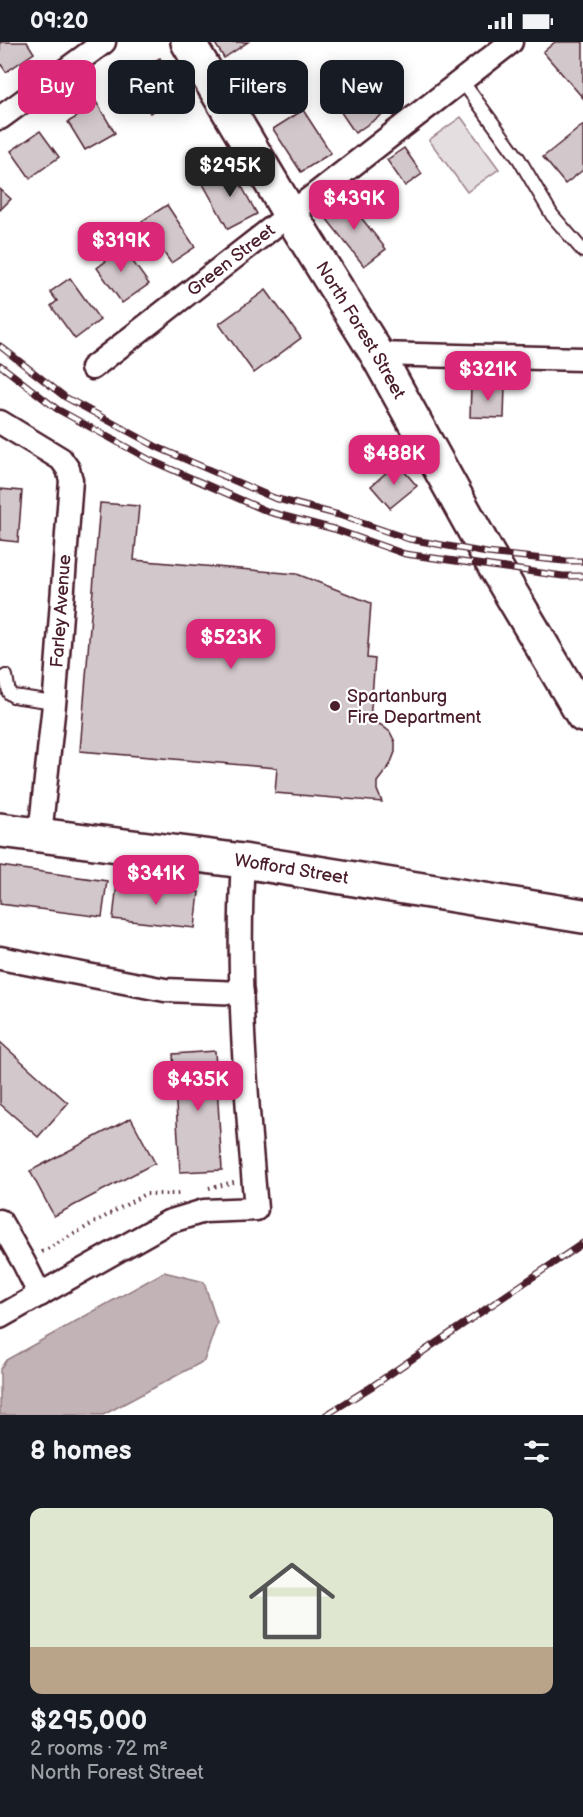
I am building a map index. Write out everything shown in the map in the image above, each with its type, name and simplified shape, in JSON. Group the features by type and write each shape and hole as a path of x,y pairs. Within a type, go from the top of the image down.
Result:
{"street":[{"path":"0,118 104,42"},
{"name":"North Forest Street","path":"188,42 290,214 377,354 488,553 583,715"},
{"name":"Green Street","path":"92,368 511,42"},
{"path":"377,354 583,359"},
{"name":"Farley Avenue","path":"0,422 61,459 72,480 54,702 39,835"},
{"name":"Wofford Street","path":"0,830 243,861 583,916"},
{"path":"0,1317 168,1222 204,1211 256,1209 242,993 243,861"},
{"path":"0,958 165,990 242,993"},
{"path":"0,1221 40,1295"}],"lane":[{"path":"462,81 519,159 552,215 583,251"},
{"path":"6,676 9,693 13,696 54,702"}],"path":[{"path":"205,1189 254,1179"},
{"path":"24,1263 145,1194 184,1194"}],"shaded area":[{"path":"461,117 499,169 467,192 429,140"},
{"path":"164,1272 204,1282 217,1323 204,1361 103,1415 0,1415 0,1369 6,1360"}],"building":[{"path":"0,42 27,42 34,53 24,60 18,60 18,64 6,72 0,63"},
{"path":"214,42 248,42 224,58"},
{"path":"555,42 583,42 583,98 543,52"},
{"path":"96,102 115,133 85,150 68,122 80,115 96,114"},
{"path":"297,114 306,114 331,153 301,172 273,129"},
{"path":"342,114 383,114 355,133"},
{"path":"583,125 583,170 565,184 543,157"},
{"path":"40,131 59,157 30,178 11,151"},
{"path":"404,148 422,174 405,186 387,160"},
{"path":"231,167 257,214 228,229 202,182"},
{"path":"0,189 11,199 0,210"},
{"path":"344,196 386,249 364,266 322,213"},
{"path":"167,205 195,247 171,263 142,221"},
{"path":"118,241 149,284 122,303 97,268 106,261 100,253"},
{"path":"70,278 100,320 75,339 51,306 57,301 50,292"},
{"path":"266,290 301,338 254,373 219,324"},
{"path":"471,386 505,386 504,418 470,417"},
{"path":"397,463 417,486 390,508 371,486"},
{"path":"0,489 22,491 18,542 0,540"},
{"path":"100,503 139,506 134,560 297,574 371,603 367,658 375,659 370,720 390,732 395,742 395,752 390,765 377,782 377,790 382,802 275,793 277,768 80,751"},
{"path":"0,866 107,881 102,917 0,904"},
{"path":"117,883 199,892 195,928 113,919"},
{"path":"0,1042 68,1103 38,1137 0,1104"},
{"path":"215,1051 222,1170 180,1172 173,1054"},
{"path":"131,1118 155,1163 54,1216 30,1171"}],"railway":[{"path":"0,346 65,397 157,447 274,498 339,515 409,539 487,553 583,561"},
{"path":"0,365 57,409 150,460 269,512 334,529 405,554 563,576 583,576"},
{"path":"326,1415 583,1243"}],"place":[{"name":"Spartanburg Fire Department","path":"335,706"}]}
